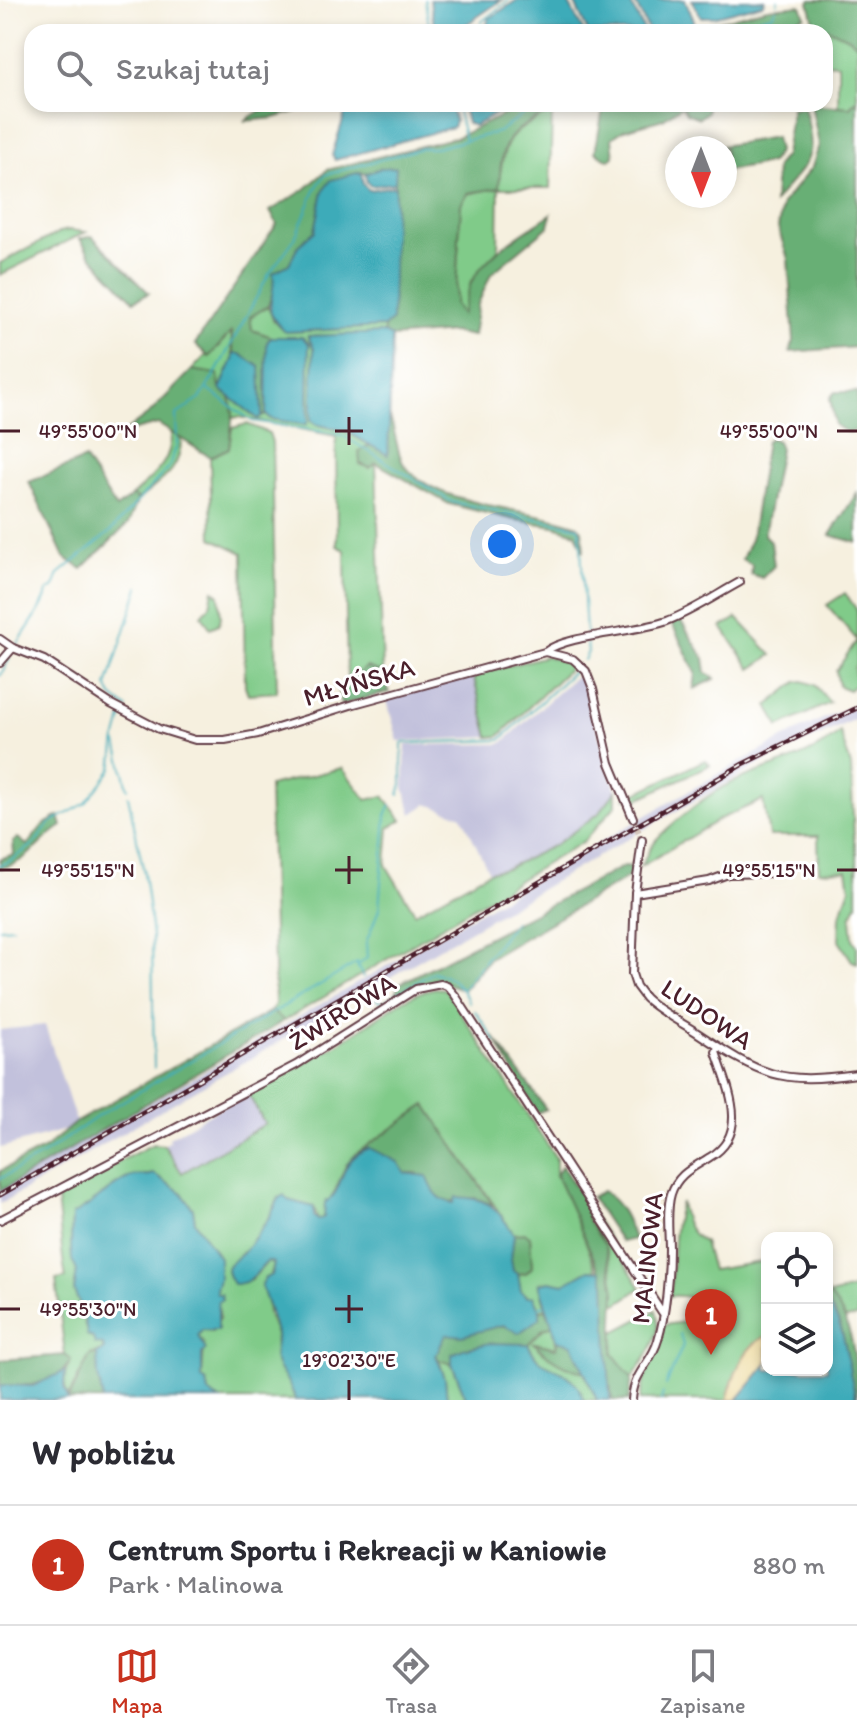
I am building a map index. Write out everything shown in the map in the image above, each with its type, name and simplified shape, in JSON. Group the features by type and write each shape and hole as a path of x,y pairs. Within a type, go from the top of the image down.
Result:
{"street":[{"name":"MŁYŃSKA","path":"0,639 13,648 44,660 111,704 159,729 195,740 225,740 258,734 581,639 667,621 740,582"},
{"path":"0,663 13,648"},
{"path":"545,652 573,659 586,671 614,776 633,818"},
{"name":"LUDOWA","path":"642,840 635,893 632,974 636,986 651,1004 752,1068 776,1077 795,1079 857,1074"},
{"path":"635,893 709,881 728,874 773,873"},
{"name":"ŻWIROWA","path":"0,1220 296,1065 416,989 441,984 455,995 662,1312"},
{"name":"MALINOWA","path":"632,1400 634,1379 658,1340 669,1265 669,1198 676,1182 690,1167 713,1156 728,1139 733,1120 733,1098 716,1052 718,1047"}],"shaded area":[{"path":"580,672 588,684 596,726 616,791 599,813 555,845 507,868 489,872 462,816 427,804 412,814 404,787 406,745 501,744"},
{"path":"473,675 489,737 398,741 386,697"},
{"path":"857,703 857,718 762,763 648,827 0,1204 0,1190 718,774"},
{"path":"45,1025 76,1122 69,1129 0,1148 0,1030"},
{"path":"247,1092 265,1124 182,1174 164,1145 170,1141 169,1138"}],"green space":[{"path":"857,0 857,45 833,31 833,24 814,22 809,2"},
{"path":"801,5 805,16 789,24 709,24 767,8"},
{"path":"833,31 857,45 857,99 850,107 838,106 838,64 833,64"},
{"path":"857,99 857,347 790,352 794,341 788,259 778,228 782,204 812,167 819,145 813,112 833,112 833,106 850,107"},
{"path":"258,112 295,112 274,118 244,121"},
{"path":"509,112 558,112 529,123 512,136 504,149 499,188 468,193 461,204 455,304 461,315 471,283 480,269 508,243 551,214 549,226 491,274 478,304 473,336 452,332 392,337 384,333 384,327 392,320 395,168 381,168 365,174 361,172 323,191 315,231 299,245 289,264 274,273 275,286 268,306 250,317 252,330 272,337 267,342 266,415 262,416 259,367 240,354 234,354 231,332 209,357 195,344 277,224 270,211 304,190 327,170 457,137"},
{"path":"552,112 550,188 499,188 498,250 471,281 461,316 455,304 461,204 468,194 498,188 506,147 510,139"},
{"path":"602,112 673,112 663,119 624,130 612,138 614,157 609,160 595,152"},
{"path":"685,112 707,112 699,118"},
{"path":"791,112 805,112 811,140 807,160 774,203 776,166 785,155"},
{"path":"775,137 778,151 771,163 737,169 737,143"},
{"path":"69,230 86,232 0,275 0,263"},
{"path":"92,236 149,293 134,301 92,257 80,239"},
{"path":"268,306 273,320 286,332 384,327 384,333 308,337 314,349 311,420 315,424 345,431 370,445 359,451 376,463 383,673 366,667 347,682 345,550 337,546 336,436 232,418 230,397 258,418 266,415 271,419 305,425 308,421 309,344 302,337 272,337 252,330 250,317"},
{"path":"231,331 233,360 220,389 192,370 206,355 209,357"},
{"path":"192,370 218,374 220,389 230,397 233,413 229,448 210,457 158,424 123,433 151,412"},
{"path":"835,392 857,392 857,431 847,432 835,425 830,398"},
{"path":"389,415 401,459 418,478 460,498 578,526 582,530 584,552 576,533 449,504 376,463 370,468 360,464 359,451 370,445 388,454"},
{"path":"247,424 269,433 272,442 277,692 248,694 245,686 243,553 212,538 210,457 229,448 232,428"},
{"path":"171,433 181,439 178,460 168,474 138,500 133,495 165,461"},
{"path":"770,438 777,441 780,449 764,535 771,542 774,566 762,578 751,574 752,565 742,559 751,539 766,441"},
{"path":"85,459 116,508 133,495 138,500 128,524 82,569 64,557 29,482"},
{"path":"857,493 857,543 830,535"},
{"path":"213,590 219,595 221,617 219,624 210,628 202,615 210,605"},
{"path":"845,593 857,610 857,640 827,605"},
{"path":"679,618 704,658 706,672 715,679 694,689 696,673 671,622"},
{"path":"737,618 772,655 751,669 722,627"},
{"path":"857,640 856,684 849,690 839,686 836,671"},
{"path":"546,656 573,665 499,736 489,737 473,675"},
{"path":"366,667 383,673 389,692 341,705 338,690"},
{"path":"797,682 815,685 830,703 779,727 768,705"},
{"path":"840,732 851,766 857,904 851,918 857,963 852,961 839,941 840,916 850,888 847,870 819,871 818,836 769,836 763,800 722,818 640,867 661,835 707,797 738,780 812,751"},
{"path":"705,760 710,765 636,800 626,798"},
{"path":"342,768 367,800 384,796 402,820 389,828 386,865 415,913 489,872 507,868 555,845 599,813 616,791 616,805 584,841 284,1021 271,1011 275,1004 269,786"},
{"path":"59,816 62,826 26,857 0,868 0,859 14,854 13,842 18,838 27,845 43,825"},
{"path":"624,866 634,867 632,875 490,958 463,990 428,983 395,997 399,984"},
{"path":"435,988 445,989 556,1158 556,1175 579,1223 596,1270 589,1270 564,1284 539,1283 546,1309 540,1310 539,1305 521,1291 518,1274 526,1273 532,1267 530,1236 514,1234 426,1105 357,1153 346,1165 324,1217 318,1220 314,1207 279,1198 260,1232 235,1261 251,1280 268,1261 274,1263 266,1293 268,1314 276,1335 274,1359 289,1380 295,1400 220,1400 209,1393 207,1382 202,1379 204,1344 198,1336 202,1330 212,1331 220,1317 215,1289 219,1258 195,1222 193,1209 182,1193 154,1174 128,1178 72,1215 71,1247 77,1270 74,1291 84,1314 85,1326 93,1338 103,1344 104,1350 90,1355 68,1397 65,1378 71,1360 65,1355 56,1280 66,1278 56,1194 153,1144 164,1145 182,1173 265,1124 247,1092 327,1050 402,1001"},
{"path":"271,1011 284,1021 0,1191 0,1171 45,1148 76,1122"},
{"path":"493,1036 546,1109 537,1113"},
{"path":"426,1105 493,1205 475,1198 447,1202 432,1192 417,1173 405,1173 370,1148 357,1153"},
{"path":"562,1166 587,1205 588,1221 605,1245 615,1291 613,1354 632,1378 629,1400 612,1400 606,1349 605,1283 556,1175"},
{"path":"603,1191 623,1212 634,1239 621,1242 591,1197"},
{"path":"681,1202 688,1225 694,1235 704,1242 712,1270 761,1262 761,1376 770,1376 783,1400 640,1400 664,1325 706,1319 702,1306 694,1299 670,1296"},
{"path":"587,1205 641,1288 614,1306 610,1261"},
{"path":"514,1234 530,1236 532,1267 526,1273 518,1274 513,1272 511,1259"},
{"path":"857,1288 857,1317 846,1319 833,1301 833,1294"},
{"path":"833,1300 843,1316 852,1343 857,1400 842,1330"},
{"path":"546,1309 553,1325 543,1329 528,1344 471,1347 452,1354 452,1364 439,1360 436,1355 446,1334 540,1318 540,1310"},
{"path":"656,1310 656,1337 632,1378 613,1354 614,1332"},
{"path":"553,1325 557,1348 536,1343 557,1362 584,1372 597,1400 584,1400 572,1379 536,1358 528,1344 543,1329"},
{"path":"557,1340 572,1344 584,1372 557,1361 534,1343 556,1348"},
{"path":"97,1354 103,1400 68,1400 90,1355"},
{"path":"65,1355 71,1360 50,1380 0,1385 0,1360"},
{"path":"439,1360 452,1364 467,1400 447,1400"}],"sand":[{"path":"759,1340 761,1371 737,1400 727,1400 745,1354"}],"water":[{"path":"430,0 502,0 467,24 434,24"},
{"path":"517,0 567,0 580,24 487,24 488,19"},
{"path":"573,0 629,0 641,24 584,24"},
{"path":"634,0 685,0 694,20 694,24 645,24"},
{"path":"692,0 765,0 763,4 713,17 701,17"},
{"path":"345,112 452,112 455,121 453,127 335,160 332,155"},
{"path":"464,112 499,112 474,126 467,123"},
{"path":"396,167 395,183 371,186 367,183 365,174"},
{"path":"361,172 363,184 369,190 395,186 392,320 384,327 285,332 270,310 273,273 289,264 299,245 315,231 323,191 331,180"},
{"path":"384,333 392,337 388,455 345,431 315,424 311,420 314,349 308,336"},
{"path":"272,337 302,337 309,344 306,425 271,419 266,415 267,342"},
{"path":"234,354 240,354 260,367 262,416 258,419 220,389"},
{"path":"370,1148 398,1162 405,1173 427,1176 433,1190 443,1200 454,1203 456,1197 477,1199 497,1211 514,1234 511,1259 521,1291 527,1297 533,1296 540,1310 540,1318 519,1333 503,1325 462,1336 446,1334 436,1355 445,1378 447,1400 295,1400 275,1360 275,1331 261,1286 265,1278 272,1275 274,1263 268,1261 253,1277 239,1284 233,1284 227,1273 228,1266 253,1240 279,1198 284,1195 288,1200 314,1207 314,1216 318,1220 324,1217 325,1202 336,1191 351,1160"},
{"path":"154,1174 182,1193 193,1209 195,1222 219,1258 216,1289 222,1299 218,1302 218,1330 202,1330 198,1336 206,1350 202,1354 202,1379 207,1382 209,1393 220,1400 103,1400 97,1354 104,1350 103,1345 95,1344 93,1338 87,1335 84,1314 74,1291 77,1271 72,1260 72,1215 128,1178"},
{"path":"589,1270 601,1271 605,1283 610,1400 597,1400 572,1344 557,1340 539,1284 549,1281 564,1284"},
{"path":"833,1312 843,1336 857,1400 737,1400 761,1371 761,1376 833,1376"},
{"path":"490,1343 528,1344 538,1360 572,1379 584,1400 467,1400 452,1364 452,1354"},
{"path":"65,1371 64,1387 68,1400 0,1400 0,1385 33,1386"}],"waterway":[{"path":"425,0 429,24"},
{"path":"481,22 509,0"},
{"path":"736,24 772,15 776,8"},
{"path":"458,112 465,140"},
{"path":"17,645 59,574 110,532 169,467 177,445 176,415 200,399 269,274 295,238 316,188 325,175 422,148 436,148 498,132 527,112"},
{"path":"207,389 252,421 342,435 452,502 578,527 586,633"},
{"path":"127,708 112,696 107,686 139,587"},
{"path":"584,660 588,652 587,643"},
{"path":"0,676 10,658"},
{"path":"399,795 402,785 402,743 500,740 577,668"},
{"path":"117,737 123,715"},
{"path":"0,865 34,844 50,823 86,803 112,769 116,739"},
{"path":"117,743 128,789"},
{"path":"128,796 144,873 152,935 154,1068"},
{"path":"363,977 357,965 367,958 366,943 379,909 386,815 391,805"},
{"path":"371,991 378,1001 384,1001 434,972 452,979 462,990 515,921"},
{"path":"0,928 13,927"},
{"path":"0,1179 44,1154 101,1114 357,963"},
{"path":"462,990 469,1002"},
{"path":"475,1011 495,1041"},
{"path":"539,1307 544,1305"},
{"path":"666,1385 683,1345 680,1334"},
{"path":"661,1400 663,1393"}],"tunnel":[{"path":"633,818 642,840"}],"railway":[{"path":"0,1195 743,764 857,708"}],"place":[{"name":"Centrum Sportu i Rekreacji w Kaniowie","path":"711,1355"}]}
